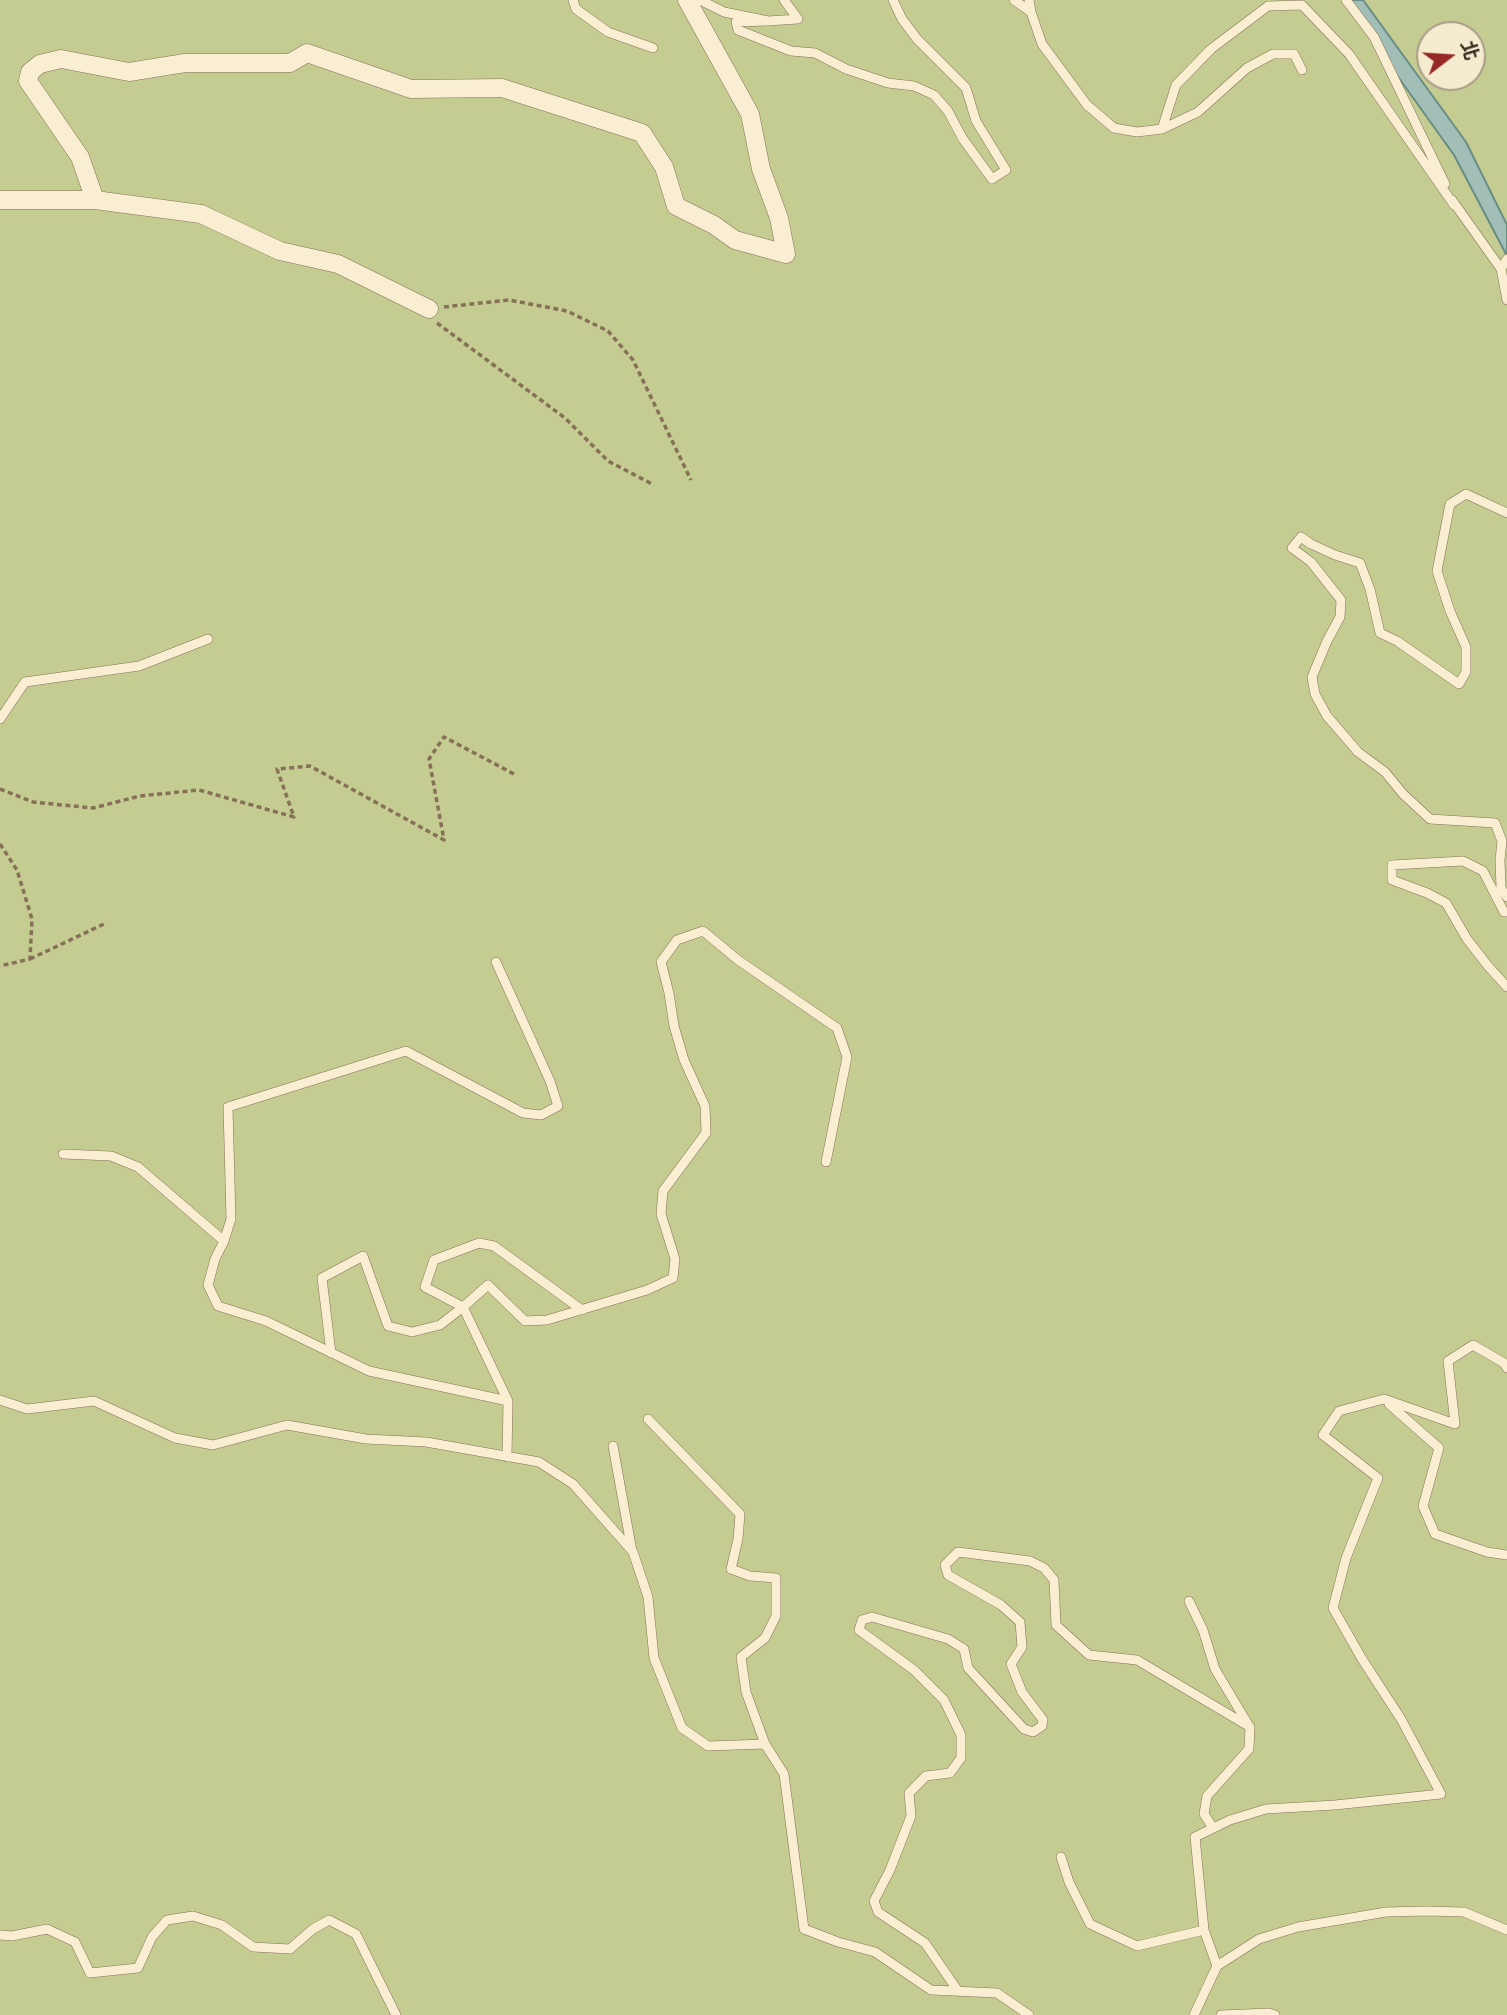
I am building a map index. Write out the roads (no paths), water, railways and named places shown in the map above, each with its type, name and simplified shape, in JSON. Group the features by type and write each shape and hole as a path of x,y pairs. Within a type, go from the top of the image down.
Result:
{"street":[{"path":"95,200 80,157 28,81 30,72 40,64 61,59 129,72 185,62 290,63 307,53 411,89 502,88 642,132 664,167 676,206 715,225 735,240 786,254 779,218 761,169 750,114 687,0"},
{"path":"0,200 95,200 201,214 280,251 338,264 429,309"}],"lane":[{"path":"573,0 576,9 608,32 653,48"},
{"path":"700,0 724,12 768,20"},
{"path":"784,0 798,19 736,22 738,30 791,51 815,53 846,69 888,83 914,86 934,95 948,111 962,139 992,179 1006,170 976,121 966,88 917,39 902,19 893,0"},
{"path":"1014,0 1031,12"},
{"path":"1029,0 1042,44 1087,105 1114,128 1137,132 1162,130 1198,112 1247,68 1273,54 1294,54 1302,70"},
{"path":"1346,0 1374,37 1454,205"},
{"path":"1162,130 1176,85 1211,49 1268,6 1302,5 1349,54 1501,269 1507,300"},
{"path":"1501,269 1507,259"},
{"path":"1507,513 1466,494 1450,504 1437,571 1450,611 1466,647 1466,672 1459,684 1397,641 1380,633 1370,589 1360,563 1323,550 1301,537 1292,548 1311,562 1341,600 1340,617 1312,677 1315,694 1327,716 1358,752 1385,772 1403,794 1430,819 1495,823 1502,841 1501,888 1507,897"},
{"path":"0,719 25,682 139,666 208,639"},
{"path":"1507,912 1504,912 1483,871 1463,861 1391,865 1392,880 1427,893 1446,904 1467,939 1507,987"},
{"path":"331,1353 322,1278 363,1256 388,1326 412,1332 440,1325 488,1285 525,1321 547,1320 582,1310 647,1290 673,1278 675,1259 661,1213 663,1191 706,1133 705,1106 684,1060 661,962 677,940 703,931 738,960 837,1028 847,1057 826,1162"},
{"path":"496,962 550,1081 558,1106 541,1115 523,1113 405,1051 228,1108 231,1219 208,1285 219,1306 265,1321 369,1371 508,1401"},
{"path":"63,1154 111,1156 138,1167 225,1241"},
{"path":"507,1457 508,1401 463,1307 425,1287 434,1260 479,1243 494,1246 582,1310"},
{"path":"1217,1966 1204,1930 1195,1837 1230,1820 1266,1809 1441,1794 1418,1749 1334,1608 1346,1558 1378,1478 1323,1435 1339,1411 1384,1399 1455,1424 1448,1360 1472,1345 1504,1363 1507,1368"},
{"path":"0,1399 27,1409 94,1401 175,1438 213,1445 287,1425 366,1439 426,1442 539,1462 573,1484 632,1552"},
{"path":"1384,1399 1439,1448 1423,1506 1436,1534 1487,1552 1507,1555"},
{"path":"648,1419 740,1514 731,1569 750,1576 776,1578 776,1616 765,1638 741,1657 746,1692 765,1744 784,1774 804,1929 875,1952 931,1990 997,1993 1029,2015"},
{"path":"613,1446 632,1552 648,1597 654,1658 682,1728 708,1746 765,1744"},
{"path":"958,1991 925,1943 878,1912 874,1901 890,1870 911,1816 909,1793 926,1776 950,1773 961,1758 961,1735 944,1700 914,1670 859,1630 862,1620 872,1616 948,1639 964,1648 968,1668 1024,1729 1033,1732 1042,1726 1043,1720 1022,1692 1010,1664 1022,1647 1020,1622 1001,1605 948,1575 945,1565 958,1552 1030,1561 1044,1568 1054,1580 1056,1625 1089,1655 1137,1660 1250,1727"},
{"path":"1189,1601 1203,1630 1215,1669 1250,1727 1249,1749 1207,1796 1204,1814 1213,1828"},
{"path":"1061,1857 1069,1882 1090,1924 1137,1946 1204,1930"},
{"path":"1194,2015 1217,1966 1259,1938 1298,1927 1386,1912 1464,1912 1507,1930"},
{"path":"0,1935 12,1936 47,1929 75,1942 90,1973 138,1968 152,1937 167,1920 193,1916 222,1925 253,1947 290,1949 313,1929 329,1920 356,1934 396,2015"},
{"path":"1221,2015 1275,2015"}],"water":[{"path":"1343,0 1363,0 1416,73 1416,91 1429,91 1466,142 1507,225 1507,256 1454,155"}]}
